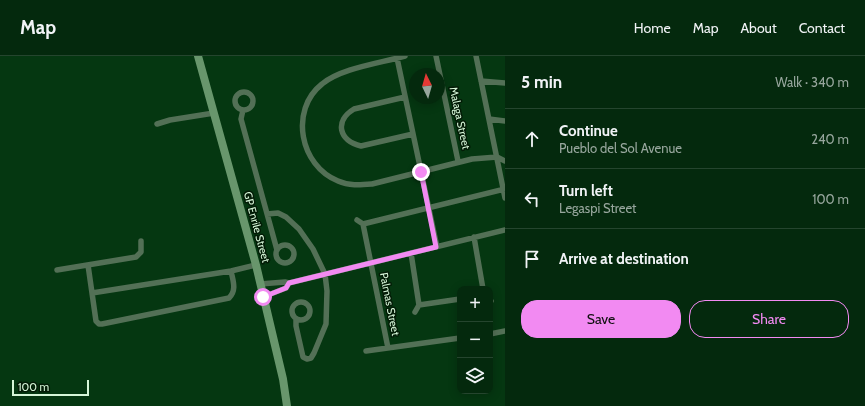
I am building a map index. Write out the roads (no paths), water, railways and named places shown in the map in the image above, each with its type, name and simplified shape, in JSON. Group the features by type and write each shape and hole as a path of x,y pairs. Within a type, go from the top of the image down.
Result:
{"street":[{"name":"GP Enrile Street","path":"198,56 256,265 283,379 287,406"},
{"path":"405,56 336,74 321,84 310,98 304,112 302,126 304,145 311,159 323,173 338,181 354,185 372,184 458,161 497,157 505,161"},
{"name":"Malaga Street","path":"436,56 458,161"},
{"path":"476,56 505,198"},
{"path":"397,58 436,247"},
{"path":"481,81 505,83"},
{"path":"406,97 354,109 347,113 343,119 341,125 342,132 345,138 353,144 361,146 413,134"},
{"path":"243,110 241,119 277,250"},
{"path":"157,124 170,120 214,113"},
{"path":"489,120 505,121"},
{"path":"357,220 363,224 504,189"},
{"path":"267,214 278,213 286,217 299,229 313,249 324,274 327,291 326,324 311,358 307,359 303,357 296,326 296,319"},
{"name":"Palmas Street","path":"363,224 388,348"},
{"path":"260,284 289,283 505,230"},
{"path":"474,237 483,286"},
{"path":"57,270 136,257 141,252 141,241"},
{"path":"411,253 419,305 415,312"},
{"path":"88,265 96,321 102,324 229,298 233,294 234,288 231,271"},
{"path":"92,293 231,271 256,265"},
{"path":"263,297 286,288 289,283"},
{"path":"419,305 457,300"},
{"path":"493,333 505,331"},
{"path":"366,351 457,338"}]}
